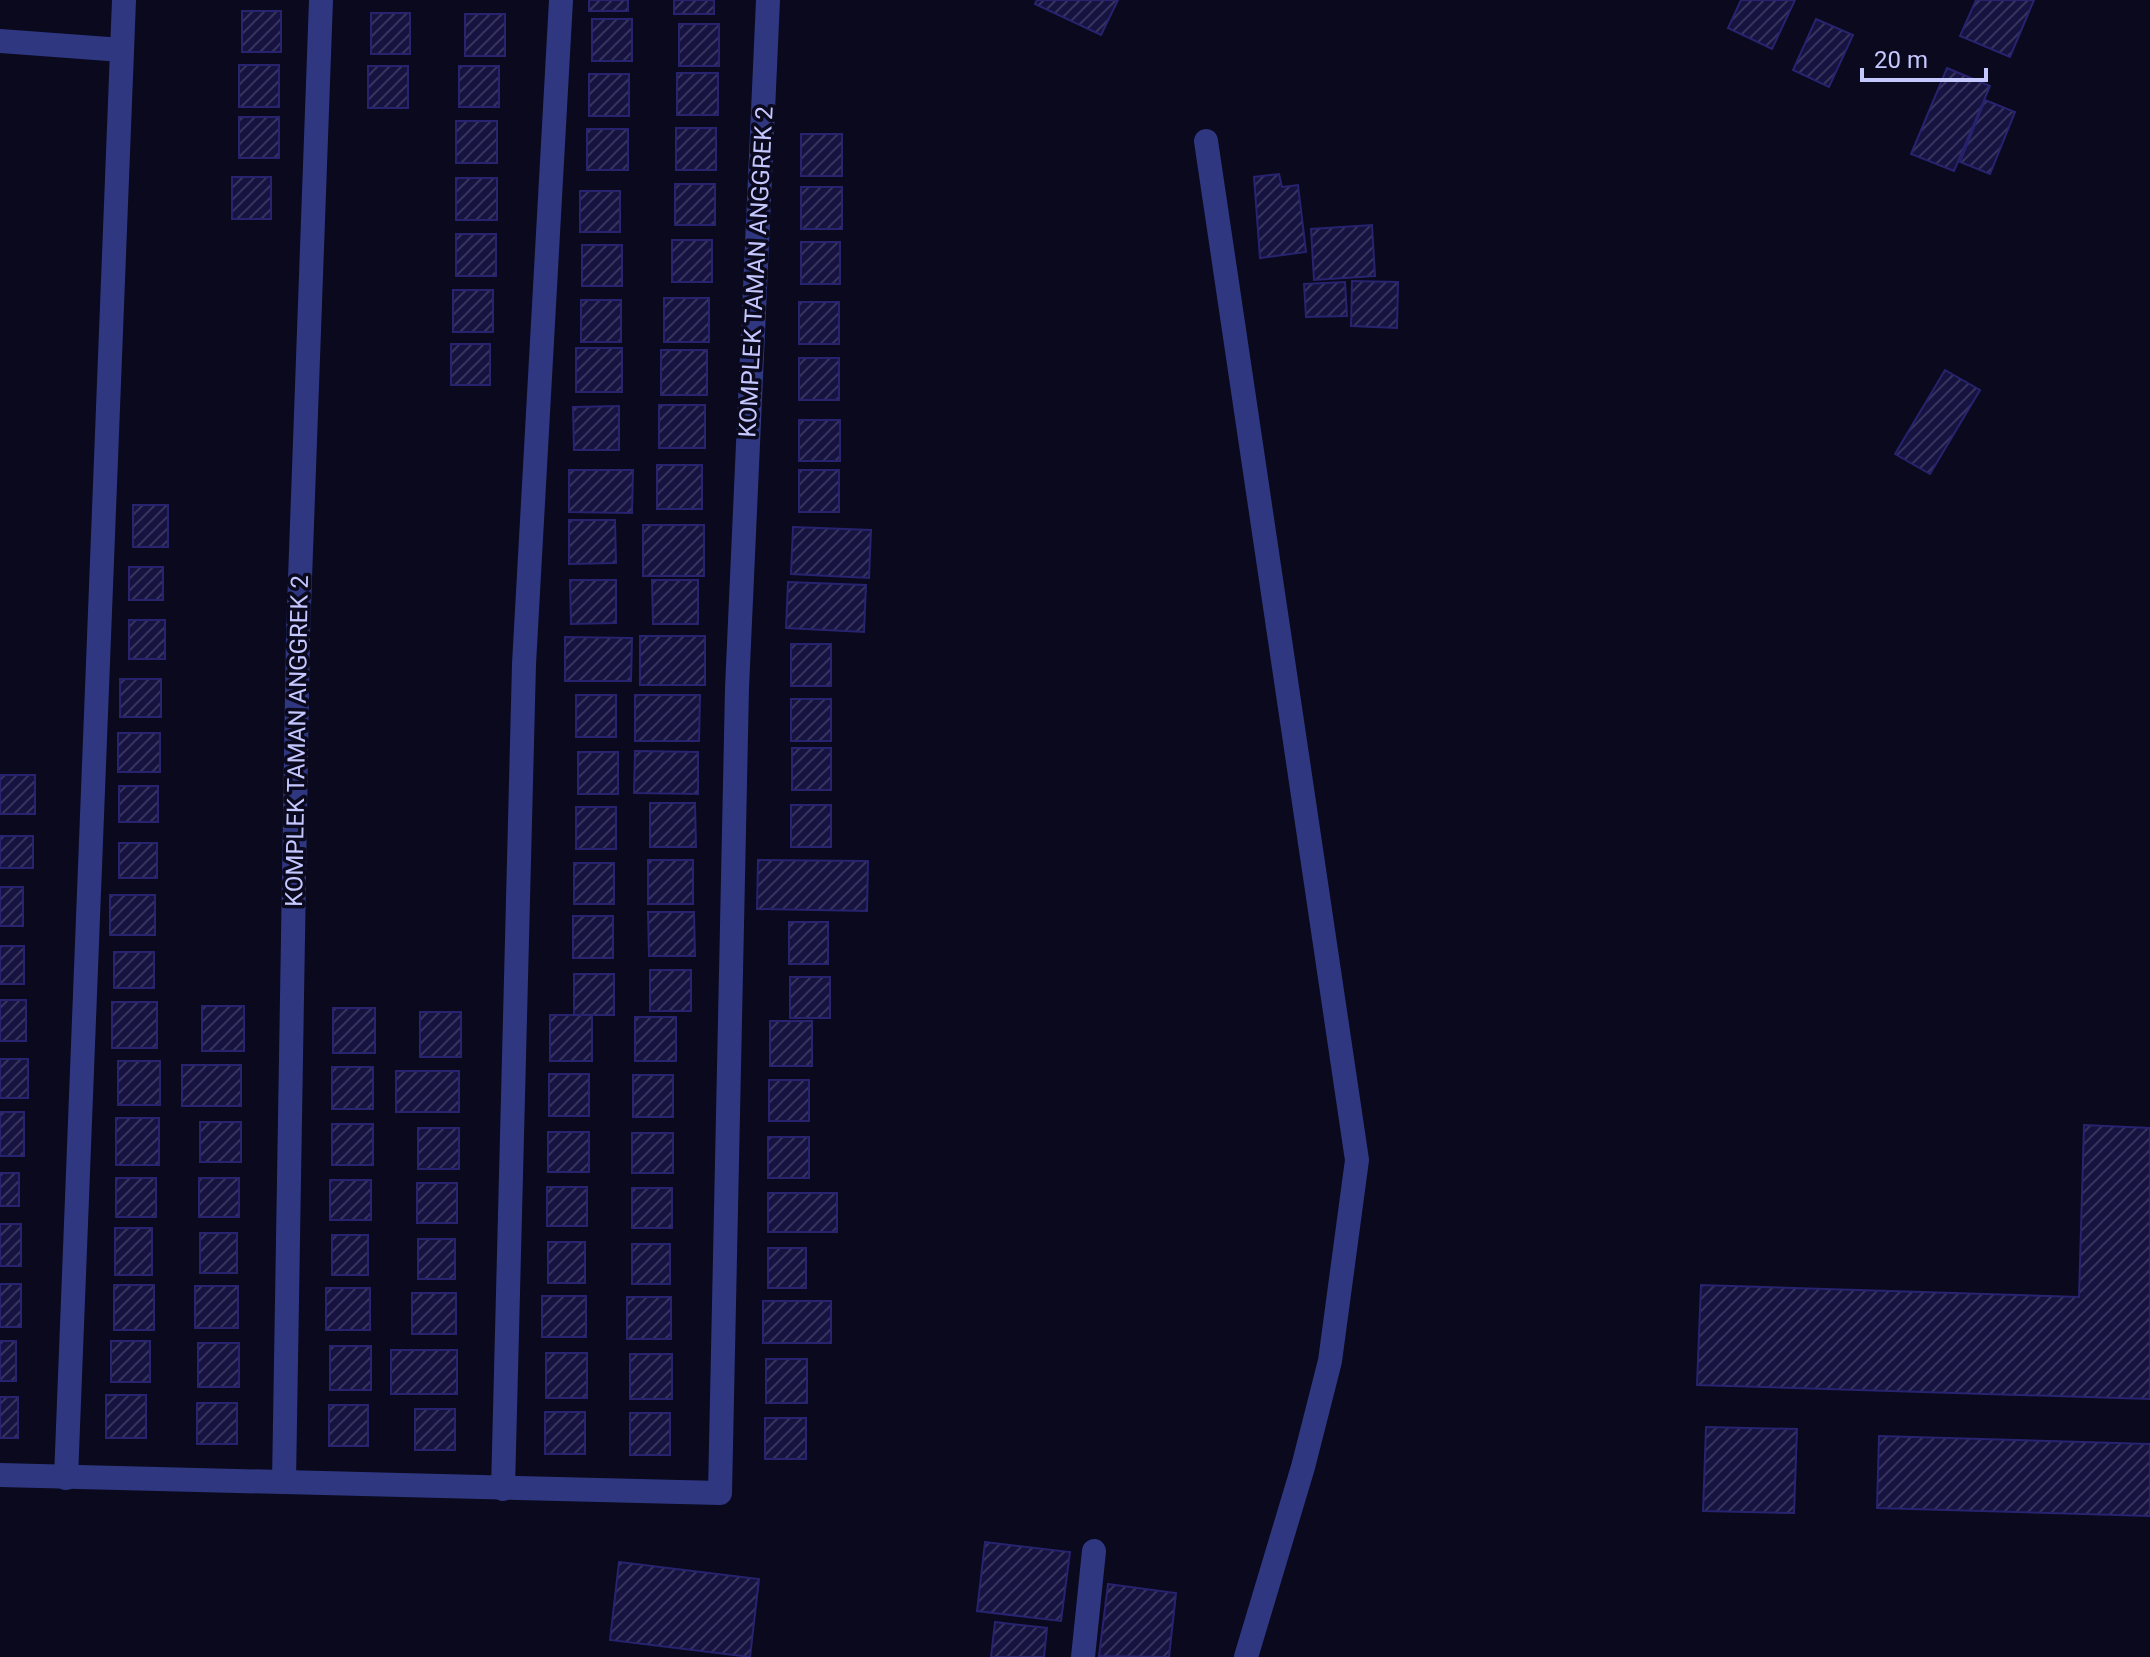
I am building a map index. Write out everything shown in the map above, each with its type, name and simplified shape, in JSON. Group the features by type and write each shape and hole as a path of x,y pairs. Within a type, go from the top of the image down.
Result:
{"street":[{"path":"66,1478 124,0"},
{"name":"KOMPLEK TAMAN ANGGREK 2","path":"284,1482 298,634 321,0"},
{"path":"0,1475 503,1489 524,664 561,0"},
{"name":"KOMPLEK TAMAN ANGGREK 2","path":"503,1489 720,1493 737,688 768,0"},
{"path":"0,41 122,50"},
{"path":"1206,141 1357,1160 1330,1361 1303,1467 1246,1657"},
{"path":"1083,1657 1094,1551"}],"building":[{"path":"589,0 628,0 628,11 589,11"},
{"path":"674,0 714,0 714,14 674,14"},
{"path":"1037,0 1118,0 1101,35 1035,4"},
{"path":"1741,0 1795,0 1772,49 1728,28"},
{"path":"1976,0 2034,0 2010,57 1960,36"},
{"path":"242,11 281,11 281,52 242,52"},
{"path":"371,13 410,13 410,54 371,54"},
{"path":"465,14 505,14 505,56 465,56"},
{"path":"592,19 632,19 632,61 592,61"},
{"path":"1816,19 1853,35 1829,87 1793,70"},
{"path":"679,24 719,24 719,66 679,66"},
{"path":"239,65 279,65 279,107 239,107"},
{"path":"368,66 408,66 408,108 368,108"},
{"path":"459,66 499,66 499,107 459,107"},
{"path":"1947,68 1990,86 1954,171 1911,154"},
{"path":"677,73 718,73 718,115 677,115"},
{"path":"589,74 629,74 629,116 589,116"},
{"path":"1985,100 2015,112 1990,174 1960,162"},
{"path":"239,117 279,117 279,158 239,158"},
{"path":"456,121 497,121 497,163 456,163"},
{"path":"676,128 716,128 716,170 676,170"},
{"path":"587,129 628,129 628,170 587,170"},
{"path":"801,134 842,134 842,176 801,176"},
{"path":"1279,174 1282,187 1298,185 1306,252 1260,258 1254,177"},
{"path":"232,177 271,177 271,219 232,219"},
{"path":"456,178 497,178 497,220 456,220"},
{"path":"675,184 715,184 715,225 675,225"},
{"path":"801,187 842,187 842,229 801,229"},
{"path":"580,191 620,191 620,232 580,232"},
{"path":"1372,225 1375,276 1314,280 1311,229"},
{"path":"456,234 496,234 496,276 456,276"},
{"path":"672,240 712,240 712,282 672,282"},
{"path":"801,242 840,242 840,284 801,284"},
{"path":"582,245 622,245 622,286 582,286"},
{"path":"1352,281 1398,282 1397,328 1351,326"},
{"path":"1345,282 1347,316 1306,317 1304,284"},
{"path":"453,290 493,290 493,332 453,332"},
{"path":"664,298 709,298 709,342 664,342"},
{"path":"581,300 621,300 621,342 581,342"},
{"path":"799,302 839,302 839,344 799,344"},
{"path":"451,344 490,344 490,385 451,385"},
{"path":"576,348 622,348 622,392 576,392"},
{"path":"661,350 707,350 707,395 661,395"},
{"path":"799,358 839,358 839,400 799,400"},
{"path":"1945,370 1980,390 1930,474 1895,454"},
{"path":"659,405 705,405 705,448 659,448"},
{"path":"619,406 619,450 574,450 573,407"},
{"path":"799,420 840,420 840,461 799,461"},
{"path":"657,465 702,465 702,509 657,509"},
{"path":"569,470 633,470 632,513 569,512"},
{"path":"799,470 839,470 839,512 799,512"},
{"path":"133,505 168,505 168,547 133,547"},
{"path":"569,520 615,520 616,563 569,564"},
{"path":"643,525 704,525 704,576 643,576"},
{"path":"793,527 871,530 869,578 791,574"},
{"path":"129,567 163,567 163,600 129,600"},
{"path":"570,580 616,580 616,623 571,624"},
{"path":"652,580 698,580 698,624 653,624"},
{"path":"788,582 866,585 864,632 786,628"},
{"path":"129,620 165,620 165,659 129,659"},
{"path":"640,636 705,636 705,685 640,685"},
{"path":"565,637 632,638 631,681 565,681"},
{"path":"791,644 831,644 831,686 791,686"},
{"path":"120,679 161,679 161,717 120,717"},
{"path":"576,695 616,695 616,737 576,737"},
{"path":"635,695 700,695 699,741 635,741"},
{"path":"791,699 831,699 831,741 791,741"},
{"path":"118,733 160,733 160,772 118,772"},
{"path":"792,748 831,748 831,790 792,790"},
{"path":"635,751 698,752 698,794 634,793"},
{"path":"578,752 618,752 618,794 578,794"},
{"path":"0,775 35,775 35,814 0,814"},
{"path":"119,786 158,786 158,822 119,822"},
{"path":"650,803 695,803 696,847 650,847"},
{"path":"791,805 831,805 831,847 791,847"},
{"path":"576,807 616,807 616,849 576,849"},
{"path":"0,836 33,836 33,868 0,868"},
{"path":"119,843 157,843 157,878 119,878"},
{"path":"648,860 693,860 693,904 648,904"},
{"path":"758,860 868,861 867,911 757,909"},
{"path":"574,863 614,863 614,904 574,904"},
{"path":"0,887 23,887 23,926 0,926"},
{"path":"110,895 155,895 155,935 110,935"},
{"path":"648,912 694,912 695,956 649,956"},
{"path":"573,916 613,916 613,958 573,958"},
{"path":"789,922 828,922 828,964 789,964"},
{"path":"0,946 24,946 24,984 0,984"},
{"path":"114,952 154,952 154,988 114,988"},
{"path":"650,970 691,970 691,1011 650,1011"},
{"path":"574,974 614,974 614,1015 574,1015"},
{"path":"790,977 830,977 830,1018 790,1018"},
{"path":"0,1000 26,1000 26,1041 0,1041"},
{"path":"112,1002 157,1002 157,1048 112,1048"},
{"path":"202,1006 244,1006 244,1051 202,1051"},
{"path":"333,1008 375,1008 375,1053 333,1053"},
{"path":"420,1012 461,1012 461,1057 420,1057"},
{"path":"550,1015 592,1015 592,1061 550,1061"},
{"path":"635,1017 676,1017 676,1061 635,1061"},
{"path":"770,1021 812,1021 812,1066 770,1066"},
{"path":"0,1059 28,1059 28,1098 0,1098"},
{"path":"118,1061 160,1061 160,1105 118,1105"},
{"path":"182,1065 241,1065 241,1106 182,1106"},
{"path":"332,1067 373,1067 373,1109 332,1109"},
{"path":"396,1071 459,1071 459,1112 396,1112"},
{"path":"549,1074 589,1074 589,1116 549,1116"},
{"path":"633,1075 673,1075 673,1117 633,1117"},
{"path":"769,1080 809,1080 809,1121 769,1121"},
{"path":"0,1112 24,1112 24,1156 0,1156"},
{"path":"116,1118 159,1118 159,1165 116,1165"},
{"path":"200,1122 241,1122 241,1162 200,1162"},
{"path":"332,1124 373,1124 373,1165 332,1165"},
{"path":"2084,1125 2150,1128 2150,1399 1697,1385 1701,1285 2079,1297"},
{"path":"418,1128 459,1128 459,1169 418,1169"},
{"path":"548,1132 589,1132 589,1172 548,1172"},
{"path":"632,1133 673,1133 673,1173 632,1173"},
{"path":"768,1137 809,1137 809,1178 768,1178"},
{"path":"0,1173 19,1173 19,1206 0,1206"},
{"path":"116,1178 156,1178 156,1217 116,1217"},
{"path":"199,1178 239,1178 239,1217 199,1217"},
{"path":"330,1180 371,1180 371,1220 330,1220"},
{"path":"417,1183 457,1183 457,1223 417,1223"},
{"path":"547,1187 587,1187 587,1226 547,1226"},
{"path":"632,1188 672,1188 672,1228 632,1228"},
{"path":"768,1193 837,1193 837,1232 768,1232"},
{"path":"0,1224 21,1224 21,1266 0,1266"},
{"path":"115,1228 152,1228 152,1275 115,1275"},
{"path":"200,1233 237,1233 237,1273 200,1273"},
{"path":"332,1235 368,1235 368,1275 332,1275"},
{"path":"418,1239 455,1239 455,1279 418,1279"},
{"path":"548,1242 585,1242 585,1283 548,1283"},
{"path":"632,1244 670,1244 670,1284 632,1284"},
{"path":"768,1248 806,1248 806,1288 768,1288"},
{"path":"0,1284 21,1284 21,1327 0,1327"},
{"path":"114,1285 154,1285 154,1330 114,1330"},
{"path":"195,1286 238,1286 238,1328 195,1328"},
{"path":"326,1288 370,1288 370,1330 326,1330"},
{"path":"412,1293 456,1293 456,1334 412,1334"},
{"path":"542,1296 586,1296 586,1337 542,1337"},
{"path":"627,1297 671,1297 671,1339 627,1339"},
{"path":"763,1301 831,1301 831,1343 763,1343"},
{"path":"0,1341 16,1341 16,1381 0,1381"},
{"path":"111,1341 150,1341 150,1382 111,1382"},
{"path":"198,1343 239,1343 239,1387 198,1387"},
{"path":"330,1346 371,1346 371,1390 330,1390"},
{"path":"391,1350 457,1350 457,1394 391,1394"},
{"path":"546,1353 587,1353 587,1398 546,1398"},
{"path":"630,1354 672,1354 672,1399 630,1399"},
{"path":"766,1359 807,1359 807,1403 766,1403"},
{"path":"106,1395 146,1395 146,1438 106,1438"},
{"path":"0,1397 18,1397 18,1438 0,1438"},
{"path":"197,1403 237,1403 237,1444 197,1444"},
{"path":"329,1405 368,1405 368,1446 329,1446"},
{"path":"415,1409 455,1409 455,1450 415,1450"},
{"path":"545,1412 585,1412 585,1454 545,1454"},
{"path":"630,1413 670,1413 670,1455 630,1455"},
{"path":"765,1418 806,1418 806,1459 765,1459"},
{"path":"1706,1427 1797,1429 1794,1513 1703,1511"},
{"path":"1879,1436 2150,1444 2150,1516 1877,1508"},
{"path":"985,1542 1070,1552 1061,1621 977,1611"},
{"path":"619,1562 759,1579 750,1657 610,1640"},
{"path":"1108,1584 1176,1593 1169,1657 1099,1656"},
{"path":"995,1622 1047,1628 1044,1657 991,1657"}]}
